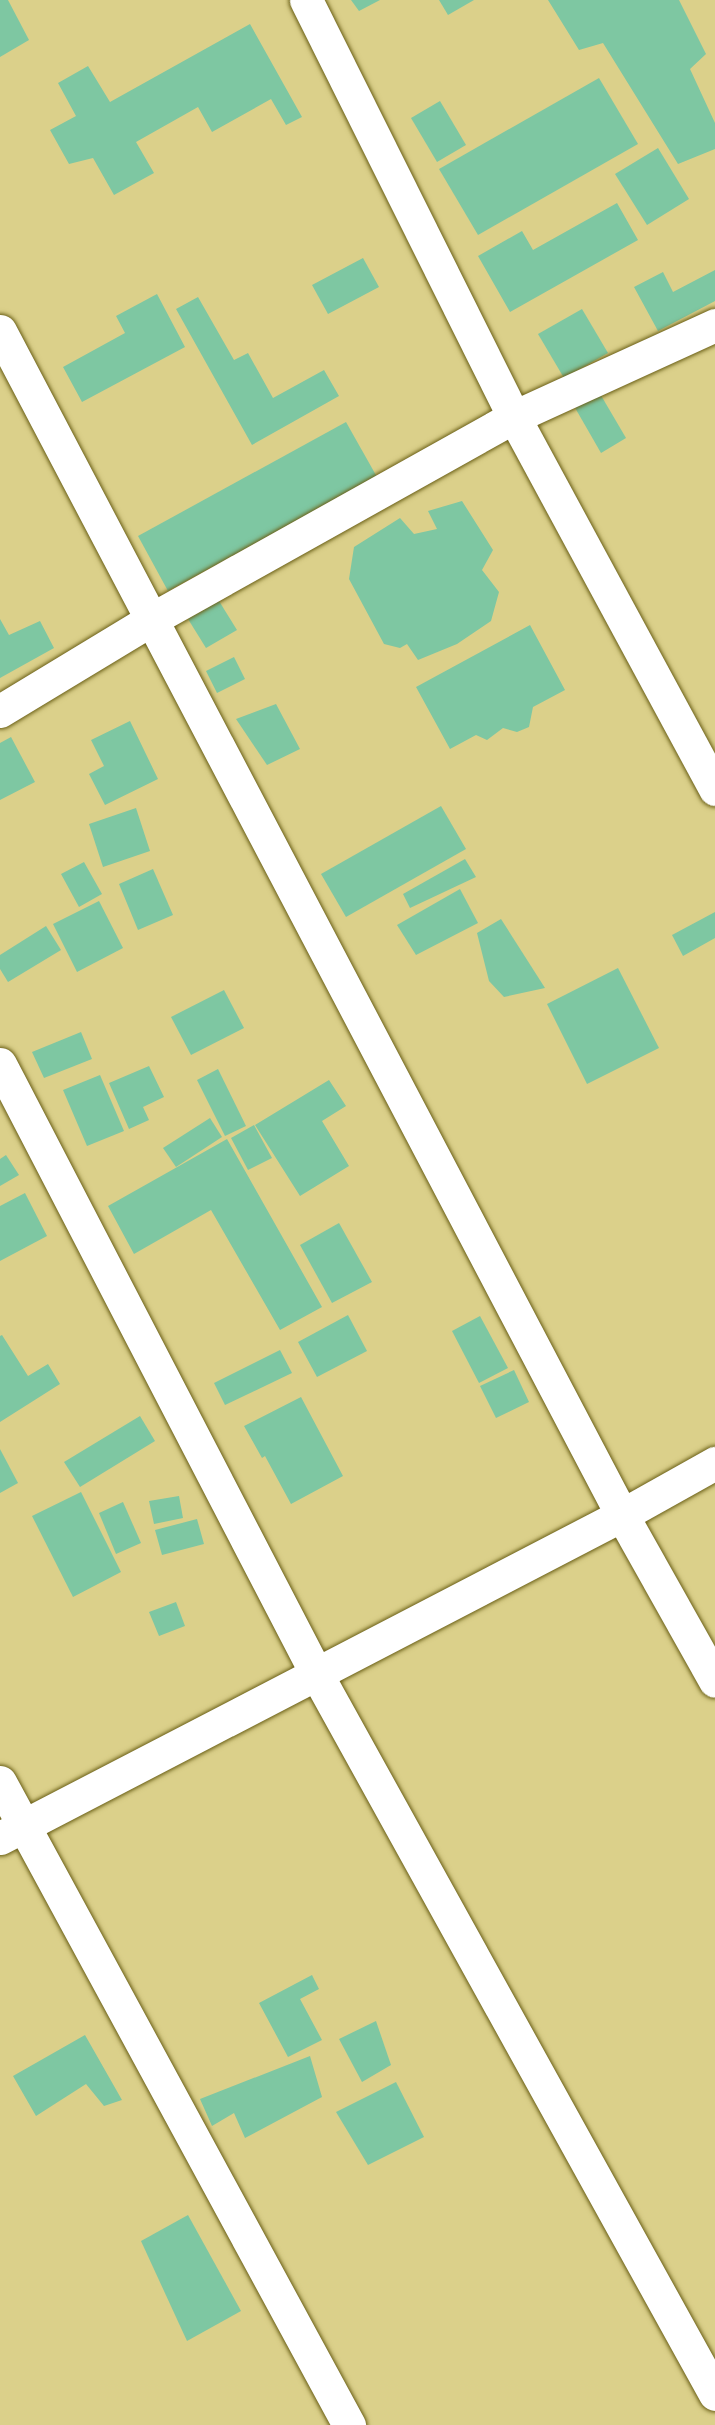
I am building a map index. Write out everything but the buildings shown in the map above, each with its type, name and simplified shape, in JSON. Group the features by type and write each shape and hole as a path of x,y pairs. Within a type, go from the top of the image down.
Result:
{"street":[{"path":"306,0 514,417 715,789"},
{"path":"0,711 152,619 514,417 715,325"},
{"path":"0,331 622,1515 715,1682"},
{"path":"0,1064 316,1673 715,2394"},
{"path":"12,1832 622,1515 715,1463"},
{"path":"0,1782 12,1832 349,2425"}]}
